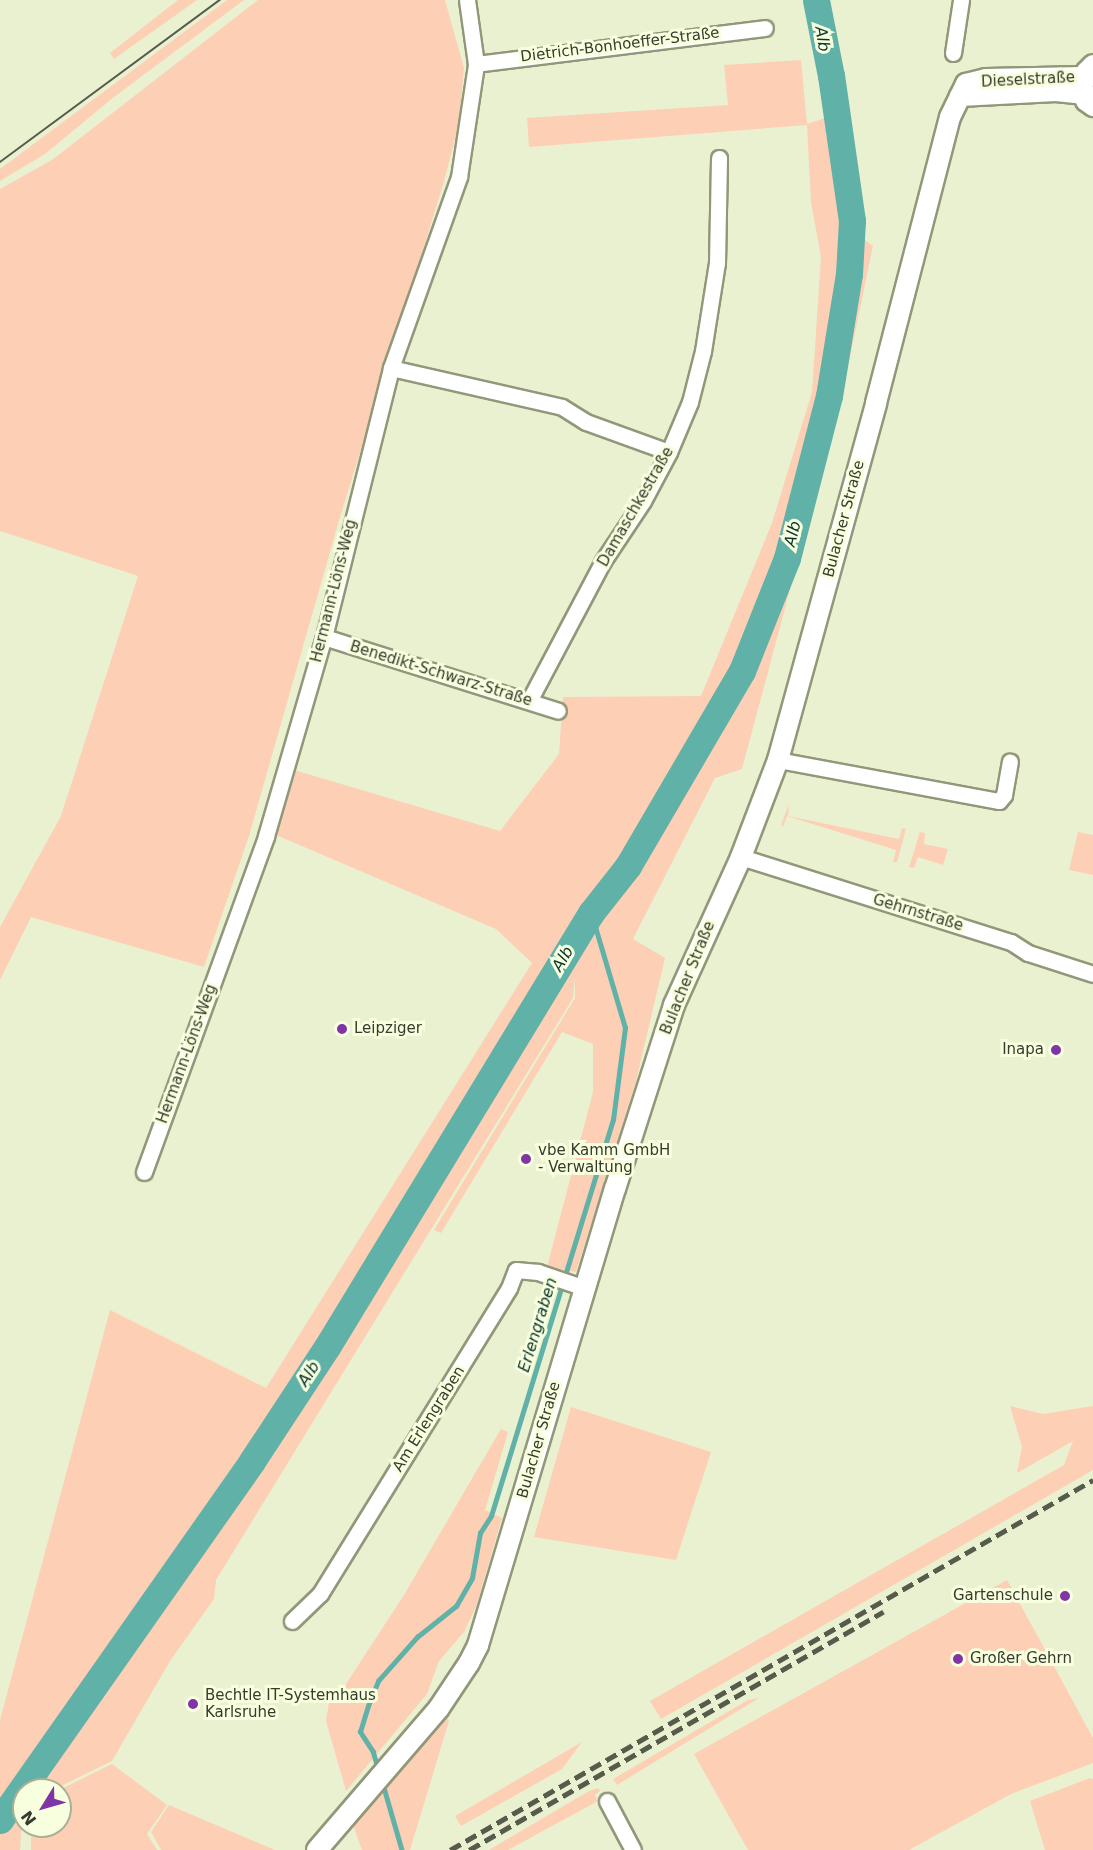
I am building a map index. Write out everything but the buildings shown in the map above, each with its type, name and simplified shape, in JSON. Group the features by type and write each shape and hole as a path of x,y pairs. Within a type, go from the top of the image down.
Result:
{"street":[{"name":"Hermann-Löns-Weg","path":"144,1172 266,836 324,637 391,368 459,177 476,64 467,0"},
{"path":"953,53 961,0"},
{"name":"Dietrich-Bonhoeffer-Straße","path":"476,64 765,28"},
{"name":"Dieselstraße","path":"960,96 966,84 986,79 1088,85"},
{"name":"Bulacher Straße","path":"317,1850 453,1689 478,1645 578,1285 674,1005 741,857 778,760 876,403 950,117 960,96"},
{"name":"Damaschkestraße","path":"530,701 603,561 643,501 669,452 690,402 703,351 717,263 719,158"},
{"path":"391,368 562,407 586,422 669,452"},
{"name":"Benedikt-Schwarz-Straße","path":"324,637 558,711"},
{"path":"778,760 999,801 1004,795 1010,762"},
{"name":"Gehrnstraße","path":"741,857 1011,942 1029,953 1093,974"},
{"name":"Am Erlengraben","path":"292,1621 320,1594 509,1288 516,1270 550,1276 578,1285"},
{"path":"607,1800 633,1850"}],"shaded area":[{"path":"178,0 197,0 114,59 110,53"},
{"path":"227,0 244,0 114,97 45,154 0,181 0,169"},
{"path":"258,0 445,0 464,68 459,124 443,185 340,517 249,836 204,967 31,917 0,980 0,927 61,816 138,576 0,531 0,189 52,160"},
{"path":"801,60 807,124 831,116 849,228 873,246 842,395 742,769 715,778 633,939 665,958 636,1081 576,1272 547,1267 593,1092 593,1044 562,1032 441,1233 434,1230 575,998 575,977 573,998 216,1580 214,1599 170,1661 112,1761 72,1781 72,1778 12,1778 12,1838 21,1838 20,1850 0,1850 0,1720 110,1310 266,1388 532,963 496,929 276,835 294,770 500,831 559,754 563,697 701,696 772,523 812,392 821,257 811,202 807,125 529,147 527,118 728,105 724,65"},
{"path":"789,804 788,816 899,839 902,828 906,829 897,862 893,862 896,850 787,816 783,827 781,825"},
{"path":"920,832 925,833 924,844 948,849 943,865 918,857 914,868 909,867"},
{"path":"1078,832 1093,835 1093,875 1069,870"},
{"path":"1010,1406 1043,1414 1093,1406 1093,1470 661,1719 650,1701 1064,1465 1073,1441 1017,1473 1022,1447"},
{"path":"571,1407 711,1452 676,1560 534,1537"},
{"path":"501,1429 508,1432 485,1510 502,1518 476,1607 464,1632 439,1661 427,1694 346,1791 326,1721 331,1690 344,1687 404,1595"},
{"name":"Großer Gehrn","path":"1007,1580 1093,1738 1093,1763 1011,1794 909,1850 748,1850 694,1754"},
{"path":"759,1698 617,1785 613,1779 748,1700"},
{"path":"446,1717 449,1721 410,1850 362,1850 352,1822"},
{"path":"582,1742 562,1769 461,1826 455,1816"},
{"path":"112,1764 167,1805 147,1834 157,1850 31,1850 31,1838 72,1838 72,1784"},
{"path":"1090,1778 1093,1779 1093,1850 1045,1850 1030,1801"},
{"path":"598,1788 600,1791 595,1795 598,1801 508,1850 489,1850 589,1791"},
{"path":"169,1805 275,1850 161,1850 151,1832"}],"waterway":[{"name":"Alb","path":"0,1820 252,1461 327,1347 591,913 628,866 742,671 787,558 829,396 849,274 852,221 831,76 816,0"},
{"name":"Erlengraben","path":"378,1770 373,1752 360,1732 368,1706 378,1681 417,1637 456,1606 472,1578 480,1533 491,1516 613,1120 625,1028 591,913"},
{"path":"383,1784 402,1850"}],"tram line":[{"path":"0,162 220,0"}],"railway":[{"path":"450,1850 1093,1480"},
{"path":"469,1850 883,1612"}],"place":[{"name":"Leipziger","path":"342,1029"},
{"name":"Inapa","path":"1056,1050"},
{"name":"vbe Kamm GmbH - Verwaltung","path":"526,1159"},
{"name":"Gartenschule","path":"1065,1596"},
{"name":"Großer Gehrn","path":"958,1659"},
{"name":"Bechtle IT-Systemhaus Karlsruhe","path":"193,1704"}]}
